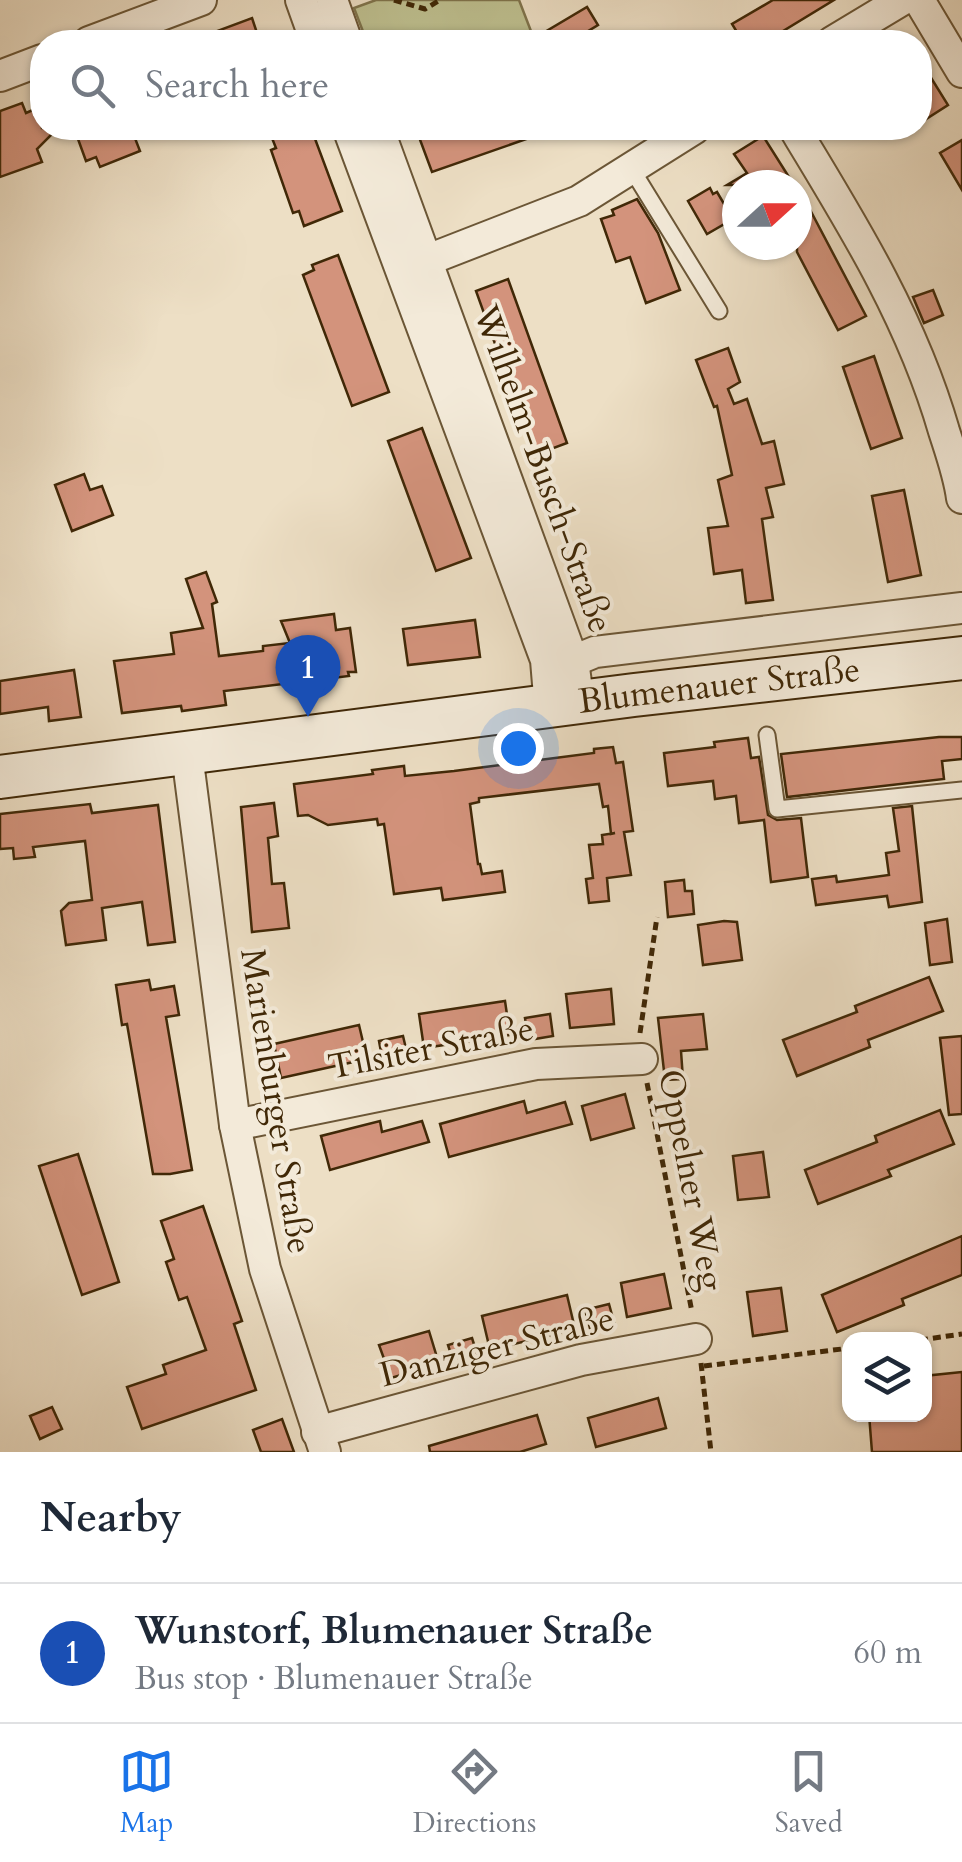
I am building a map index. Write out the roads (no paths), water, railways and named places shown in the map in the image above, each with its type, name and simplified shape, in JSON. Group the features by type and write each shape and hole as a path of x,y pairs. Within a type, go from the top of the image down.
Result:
{"street":[{"path":"120,30 201,0"},
{"path":"300,0 311,30"},
{"path":"332,0 343,30"},
{"path":"852,30 902,0"},
{"path":"919,0 962,72"},
{"path":"0,76 30,65"},
{"name":"Wilhelm-Busch-Straße","path":"354,140 413,266 574,662 564,706"},
{"name":"Wilhelm-Busch-Straße","path":"381,140 413,266 564,706"},
{"path":"413,266 579,201 676,140"},
{"path":"801,140 866,246 902,316 931,386 962,498"},
{"name":"Blumenauer Straße","path":"574,662 595,652 962,608"},
{"name":"Blumenauer Straße","path":"0,777 962,658"},
{"name":"Marienburger Straße","path":"187,754 236,1125 265,1269 321,1442"},
{"name":"Tilsiter Straße","path":"236,1125 536,1064 642,1059"},
{"name":"Danziger Straße","path":"321,1442 581,1360 699,1353"}],"lane":[{"path":"631,168 719,310"},
{"path":"768,735 777,810 962,790"}],"place":[{"name":"Wunstorf, Blumenauer Straße","path":"308,717"}]}
